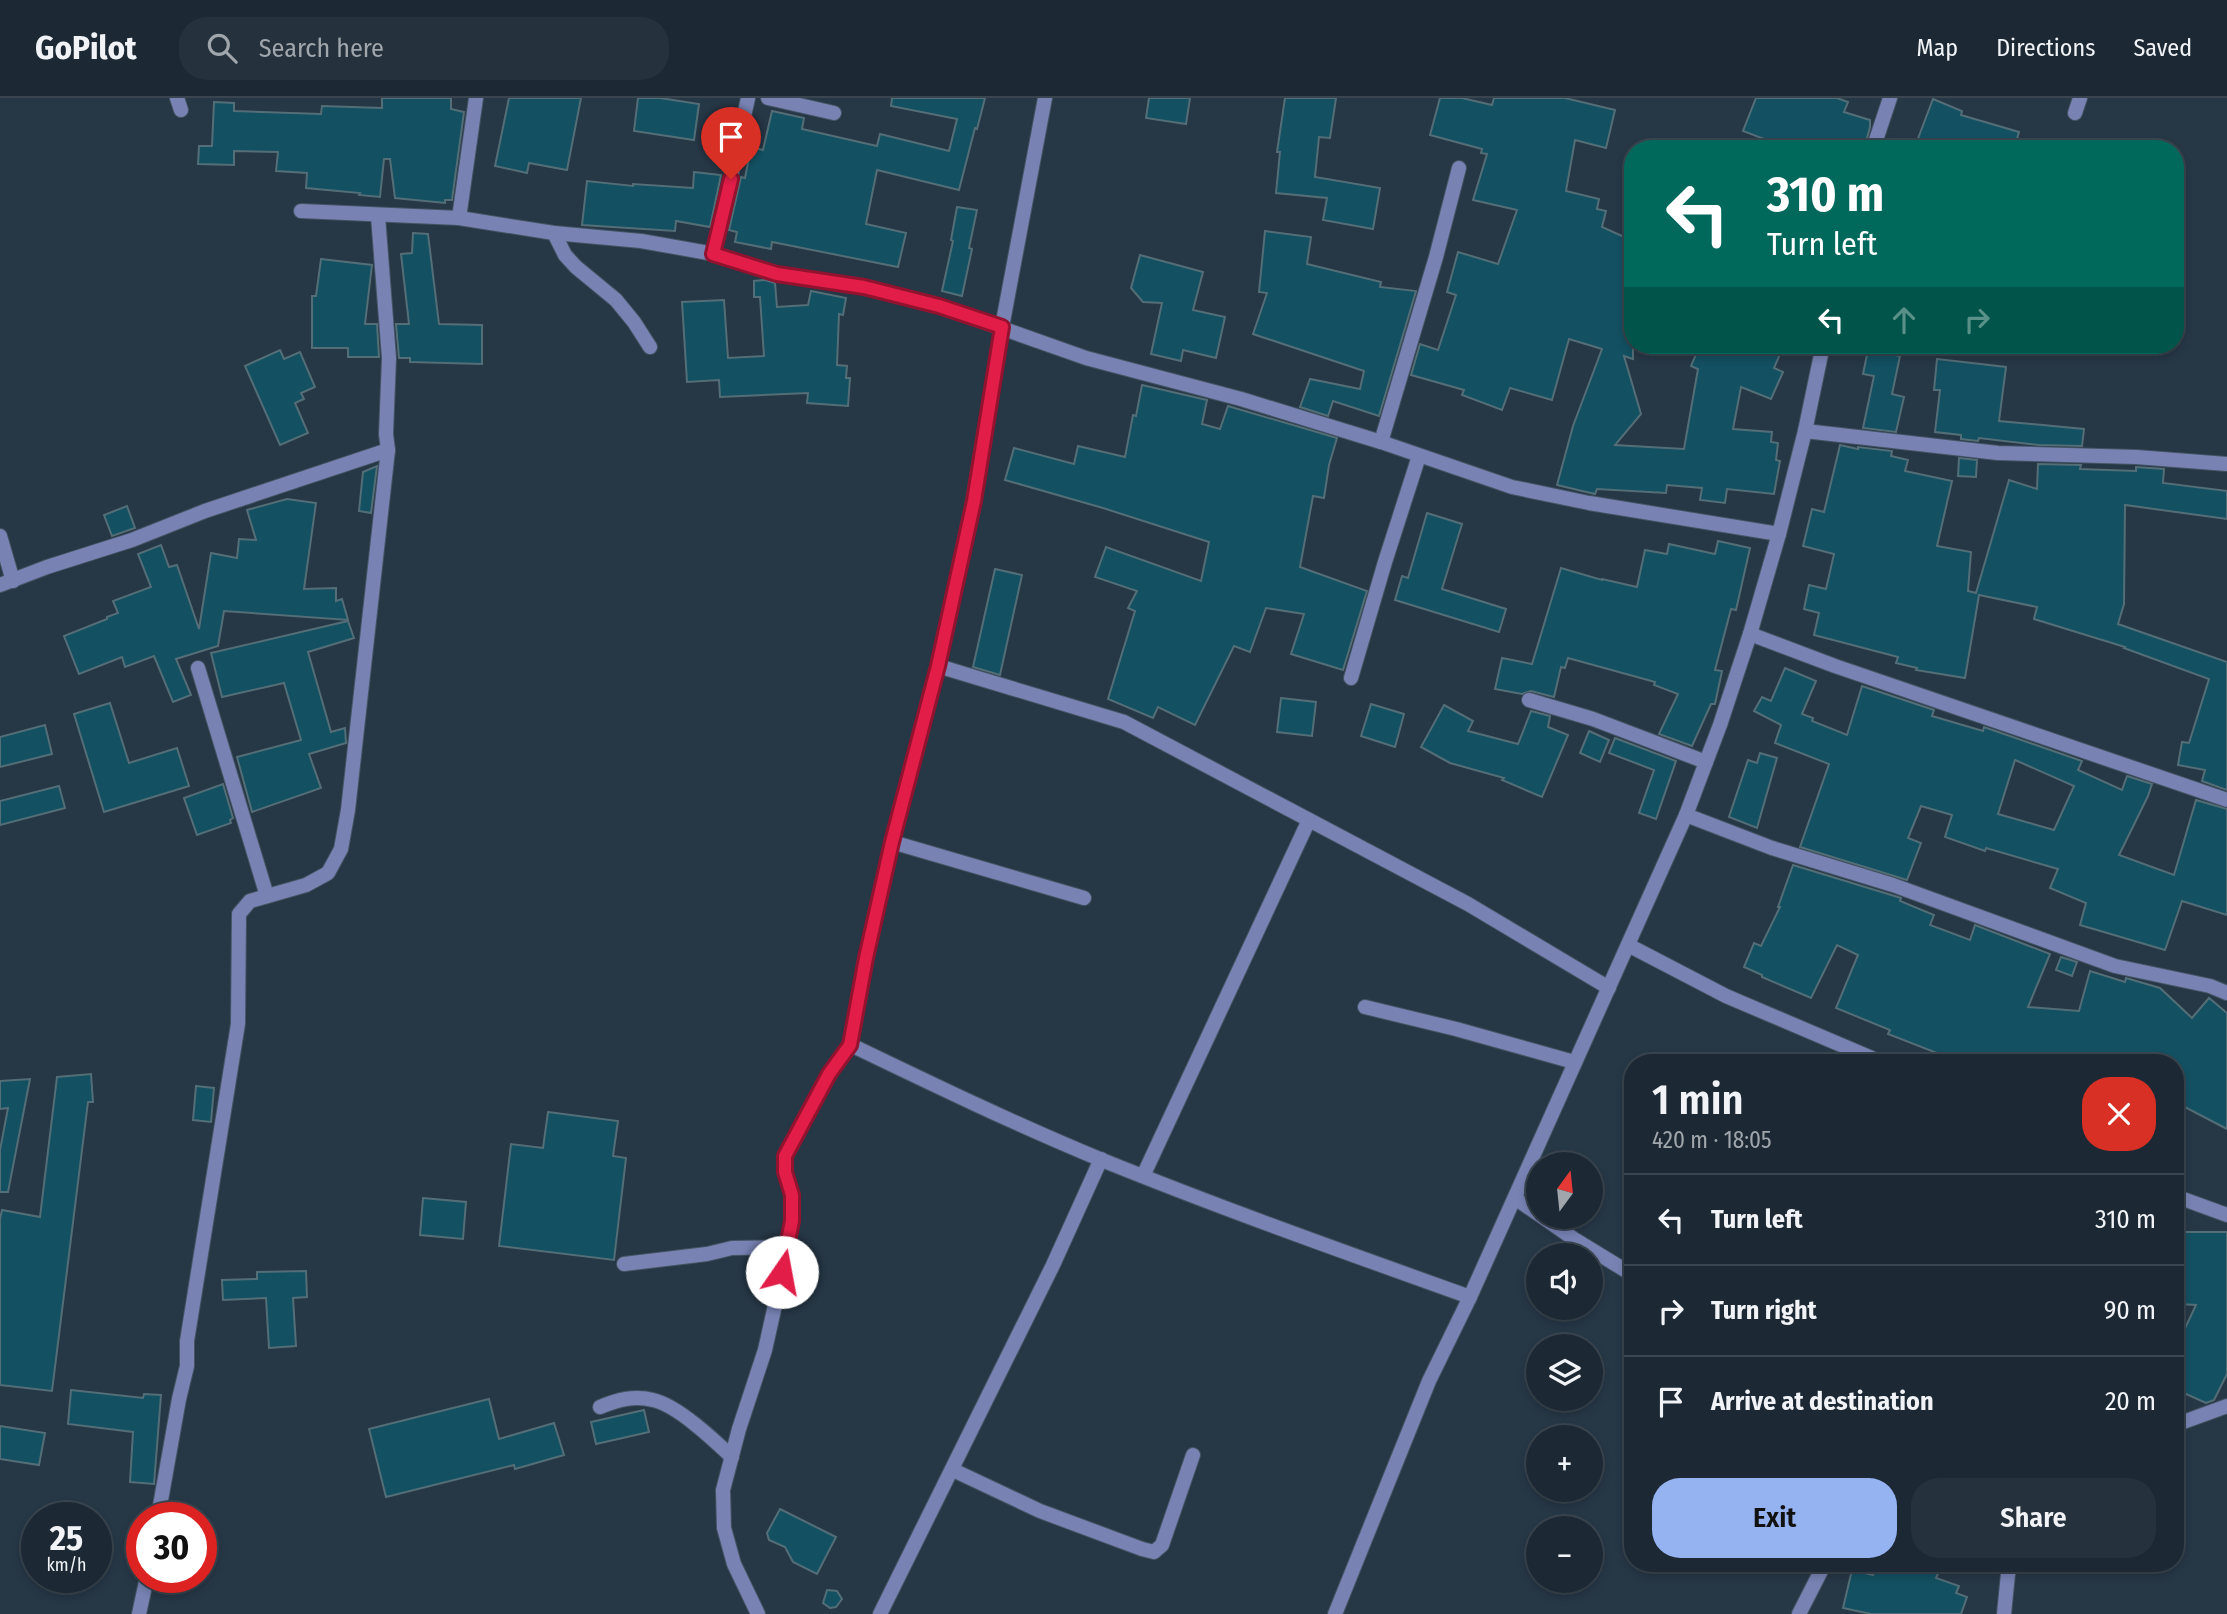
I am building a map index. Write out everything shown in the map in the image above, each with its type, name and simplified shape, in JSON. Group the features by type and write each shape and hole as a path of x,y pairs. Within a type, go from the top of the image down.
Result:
{"street":[{"path":"459,218 476,98"},
{"path":"713,254 748,98"},
{"path":"768,98 834,113"},
{"path":"758,1614 734,1564 724,1528 723,1490 765,1350 788,1247 792,1195 785,1172 785,1156 829,1074 850,1045 892,842 938,666 974,501 1002,327 1045,98"},
{"path":"1876,140 1890,98"},
{"path":"2075,113 2080,98"},
{"path":"1381,442 1436,257 1459,168"},
{"path":"301,211 459,218 554,233 641,241 713,254 777,274 877,290 939,306 1086,358 1241,398 1512,487 1589,503 1779,534"},
{"path":"161,1502 178,1399 187,1366 187,1341 238,1024 239,914 250,901 306,885 328,873 341,849 348,810 388,450 386,434 390,358 378,216"},
{"path":"554,233 565,255 616,300 650,347"},
{"path":"1335,1614 1429,1381 1515,1198 1686,815 1750,634 1805,431 1820,354"},
{"path":"1805,431 1998,453 2136,457 2227,464"},
{"path":"0,537 6,583 132,540 205,511 388,450"},
{"path":"1351,678 1419,456"},
{"path":"1750,634 1835,666 2227,800"},
{"path":"938,666 1124,722 1468,904 1609,988"},
{"path":"198,668 267,896"},
{"path":"1529,701 1593,719 1706,762"},
{"path":"1686,815 1772,848 1893,885 2115,966 2210,986 2227,993"},
{"path":"1143,1176 1309,820"},
{"path":"892,842 1084,898"},
{"path":"1628,945 1726,996 1862,1054"},
{"path":"1365,1007 1456,1028 1574,1062"},
{"path":"850,1045 978,1106 1101,1159 1295,1234 1470,1297"},
{"path":"880,1614 953,1471 1101,1159"},
{"path":"1515,1198 1526,1205"},
{"path":"2184,1199 2227,1214"},
{"path":"1559,1229 1624,1270"},
{"path":"624,1264 707,1254 732,1248 788,1247"},
{"path":"600,1407 617,1400 639,1397 656,1400 709,1435 732,1457"},
{"path":"2184,1422 2227,1406"},
{"path":"953,1471 1040,1511 1154,1552 1163,1545 1193,1455"},
{"path":"1799,1614 1820,1572"},
{"path":"2004,1614 2009,1572"},
{"path":"139,1614 144,1593"}],"building":[{"path":"382,98 451,98 451,109 464,112 452,200 445,200 445,203 395,198 390,159 384,159 380,197 306,188 307,173 276,171 278,152 234,151 234,165 198,164 199,146 212,146 214,102 234,103 234,111 321,114 322,106 382,108"},
{"path":"509,98 581,98 567,170 529,163 527,173 495,166"},
{"path":"638,98 660,98 699,104 694,140 634,131"},
{"path":"892,98 985,98 959,190 877,170 866,224 906,233 898,267 772,242 771,249 735,242 737,232 729,230 741,177 745,178 751,147 763,150 772,111 804,118 802,129 877,146 880,134 949,151 957,119 891,106"},
{"path":"1149,98 1190,98 1186,124 1146,118"},
{"path":"1285,98 1336,98 1330,138 1319,137 1315,177 1380,188 1373,229 1323,220 1327,198 1276,193 1280,152 1277,152"},
{"path":"1440,98 1462,98 1492,105 1494,98 1565,98 1615,110 1606,148 1575,140 1566,191 1599,199 1597,209 1606,211 1602,227 1624,237 1624,354 1633,354 1633,359 1624,356 1641,414 1615,445 1684,449 1698,369 1691,366 1696,354 1780,354 1774,368 1783,372 1771,399 1741,387 1733,429 1772,432 1771,442 1778,443 1776,460 1780,461 1774,494 1727,489 1725,503 1700,500 1702,488 1667,485 1666,493 1597,489 1595,494 1557,485 1573,426 1602,349 1569,339 1552,400 1510,388 1502,410 1462,395 1464,390 1411,375 1420,344 1438,350 1456,295 1447,292 1458,252 1498,264 1517,210 1473,200 1487,154 1481,153 1482,149 1430,135"},
{"path":"1756,98 1837,98 1848,102 1844,112 1870,120 1866,140 1766,140 1743,131"},
{"path":"1933,99 1962,111 1961,115 2019,132 2017,140 1917,140"},
{"path":"694,172 721,175 710,227 676,221 675,231 582,225 587,181 693,188"},
{"path":"957,207 977,210 962,296 942,291"},
{"path":"1265,231 1311,237 1307,264 1381,282 1380,287 1416,291 1379,416 1333,401 1328,416 1300,407 1310,379 1360,389 1364,371 1253,334 1267,293 1259,292"},
{"path":"413,233 428,234 439,324 482,325 482,364 410,362 410,358 399,358 396,324 409,324 401,254 412,253"},
{"path":"1140,255 1203,272 1193,310 1225,317 1216,358 1183,350 1181,361 1151,354 1162,303 1143,302 1131,288"},
{"path":"321,259 372,265 365,324 377,324 379,357 348,357 348,348 312,348 312,296 316,296"},
{"path":"754,281 775,283 777,307 808,305 811,291 846,298 843,315 839,314 837,365 847,366 846,378 850,378 848,406 807,403 808,393 720,397 719,380 687,382 682,302 724,300 728,358 764,356 760,297 754,297"},
{"path":"280,350 284,359 300,352 315,387 301,393 304,399 295,403 308,433 280,445 245,366"},
{"path":"1867,354 1900,356 1892,394 1904,397 1896,432 1863,428 1874,376 1863,374"},
{"path":"1937,359 2006,367 1999,421 2084,429 2082,446 2039,445 1979,438 1978,441 1961,439 1961,435 1935,432 1940,390 1934,390"},
{"path":"1142,385 1207,400 1202,424 1220,429 1228,406 1337,438 1329,465 1324,498 1313,496 1300,567 1367,591 1343,670 1291,654 1304,614 1266,608 1250,652 1234,646 1195,725 1158,707 1153,718 1108,699 1135,611 1128,608 1137,591 1095,577 1106,547 1201,581 1209,542 1005,480 1014,448 1074,464 1078,446 1125,457"},
{"path":"1840,445 1892,451 1891,456 1908,460 1905,471 1952,481 1937,546 1971,552 1968,591 1976,593 2009,480 2037,489 2038,464 2081,465 2080,469 2164,469 2163,483 2227,491 2227,519 2125,505 2124,604 2118,624 2227,662 2227,790 2202,781 2205,770 2178,765 2182,742 2189,743 2209,679 2125,647 2034,619 2037,607 1979,595 1965,678 1916,670 1917,668 1896,663 1898,657 1814,635 1819,613 1804,609 1809,585 1826,589 1834,554 1803,546 1812,509 1824,512"},
{"path":"1959,458 1977,460 1976,477 1958,476"},
{"path":"377,466 371,513 359,511 363,472"},
{"path":"287,499 316,503 304,589 336,588 336,601 342,599 348,620 224,611 218,646 176,659 191,695 173,702 154,656 125,667 122,657 79,674 64,636 118,613 113,601 151,587 138,554 161,545 169,567 177,565 199,629 211,553 237,558 239,539 256,540 247,510"},
{"path":"127,506 135,528 112,536 104,515"},
{"path":"1427,513 1462,524 1442,589 1506,609 1499,632 1395,600 1402,576 1408,578"},
{"path":"1718,541 1750,548 1736,610 1731,609 1715,670 1722,671 1715,704 1711,704 1692,746 1659,734 1678,694 1654,685 1655,682 1568,658 1565,668 1561,667 1554,697 1531,691 1522,694 1495,689 1502,658 1532,664 1561,568 1637,587 1645,550 1667,554 1669,544 1715,554"},
{"path":"995,569 1022,575 1000,675 973,667"},
{"path":"348,621 354,638 308,652 331,732 345,728 346,743 309,754 321,788 252,812 237,757 301,740 284,683 222,697 211,653"},
{"path":"1785,668 1816,681 1802,714 1813,718 1812,721 1847,735 1862,686 1934,710 1932,716 1983,731 1984,727 2082,761 2078,770 2122,790 2127,776 2152,784 2119,855 2174,875 2196,800 2227,809 2227,915 2182,901 2165,950 2080,925 2086,903 2050,888 2058,869 1986,848 1985,851 1945,837 1952,815 1921,806 1908,838 1921,843 1907,880 1800,847 1829,764 1775,743 1781,725 1754,711 1762,697 1771,701","holes":["2015,760 2074,786 2054,830 1998,814"]},
{"path":"1281,698 1316,702 1312,736 1277,732"},
{"path":"110,703 129,763 177,748 189,786 104,812 74,714"},
{"path":"1371,704 1404,714 1395,747 1361,736"},
{"path":"1444,705 1473,721 1468,731 1518,744 1531,711 1550,716 1548,727 1568,735 1542,797 1502,780 1504,778 1450,763 1421,747"},
{"path":"45,725 52,754 0,767 0,737"},
{"path":"1589,731 1609,740 1600,762 1580,753"},
{"path":"1615,738 1676,761 1656,819 1639,813 1654,770 1609,753"},
{"path":"1760,753 1777,758 1757,828 1729,817 1748,760 1757,763"},
{"path":"223,784 233,818 231,823 197,835 184,798"},
{"path":"59,786 65,808 0,825 0,801"},
{"path":"1793,865 1901,898 1900,901 1934,915 1930,925 1970,940 1975,925 2050,954 2028,1007 2079,1011 2090,971 2125,982 2126,978 2160,988 2192,1018 2209,998 2227,1013 2227,1129 2184,1107 2184,1054 1939,1054 1888,1034 1890,1030 1836,1008 1858,955 1837,945 1811,998 1762,977 1744,967 1754,943 1761,946"},
{"path":"2061,957 2077,962 2072,976 2056,970"},
{"path":"91,1074 93,1102 88,1102 52,1391 0,1385 2,1210 40,1217 57,1077"},
{"path":"30,1079 8,1192 0,1192 0,1150 8,1108 0,1109 0,1081"},
{"path":"196,1086 214,1088 211,1122 193,1120"},
{"path":"548,1112 618,1121 613,1156 626,1158 614,1260 499,1246 511,1144 543,1148"},
{"path":"423,1198 466,1202 463,1239 420,1235"},
{"path":"2184,1232 2227,1232 2227,1374 2214,1400 2206,1403 2184,1393 2184,1330 2196,1305 2184,1304"},
{"path":"306,1271 307,1297 293,1298 296,1346 269,1348 266,1298 223,1300 222,1280 257,1279 257,1272"},
{"path":"71,1390 143,1398 144,1394 161,1395 154,1484 130,1482 133,1432 68,1424"},
{"path":"489,1399 499,1439 554,1423 564,1455 515,1469 514,1465 386,1497 369,1429"},
{"path":"644,1410 649,1432 596,1444 591,1422"},
{"path":"0,1426 45,1433 39,1465 0,1459"},
{"path":"780,1509 836,1537 817,1574 793,1562 785,1547 769,1540 767,1533"},
{"path":"1852,1572 1873,1575 1874,1572 1939,1572 1936,1578 1959,1586 1956,1593 1967,1597 1961,1614 1871,1614 1843,1608"},
{"path":"827,1590 837,1591 842,1599 836,1607 830,1608 823,1603"}],"route":[{"path":"731,179 713,254 777,274 864,287 939,306 1002,327 974,501 938,666 892,842 850,1045 829,1074 785,1156 785,1172 792,1195 792,1221 782,1272"}]}
